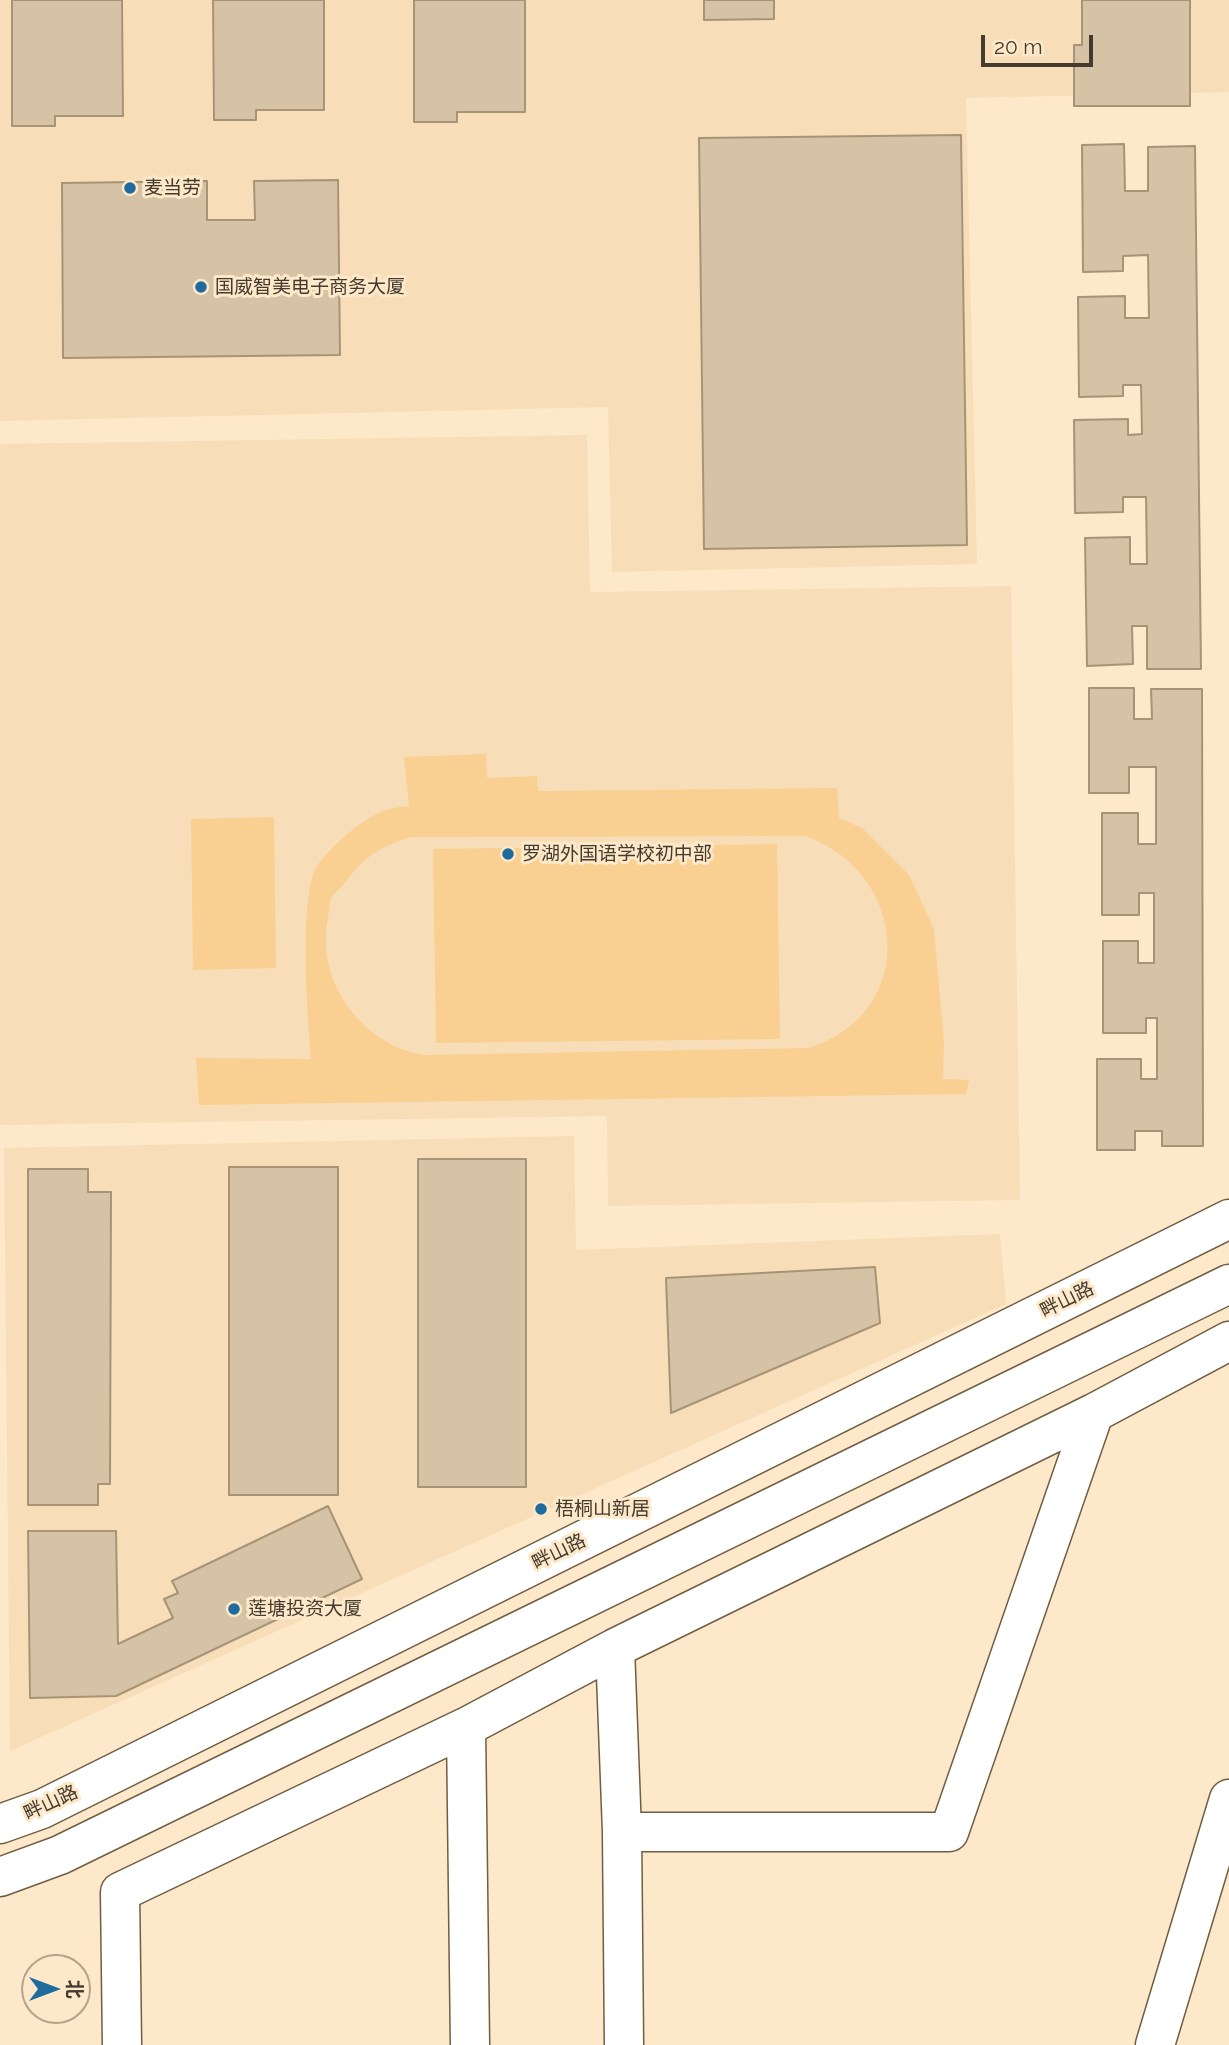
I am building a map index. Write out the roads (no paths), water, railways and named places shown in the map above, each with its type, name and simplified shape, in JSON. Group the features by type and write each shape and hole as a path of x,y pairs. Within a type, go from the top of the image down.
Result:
{"street":[{"name":"畔山路","path":"0,1824 42,1809 1229,1219"},
{"path":"0,1877 60,1855 1229,1284"},
{"path":"122,2045 120,1892 466,1727 615,1648 1094,1413 1229,1341"},
{"path":"622,1832 950,1832 1094,1413"},
{"path":"615,1648 622,1832 624,2045"},
{"path":"466,1727 471,2045"},
{"path":"1155,2045 1229,1799"}],"place":[{"name":"麦当劳","path":"130,188"},
{"name":"国威智美电子商务大厦","path":"201,287"},
{"name":"罗湖外国语学校初中部","path":"508,854"},
{"name":"梧桐山新居","path":"541,1509"},
{"name":"莲塘投资大厦","path":"234,1609"}]}
